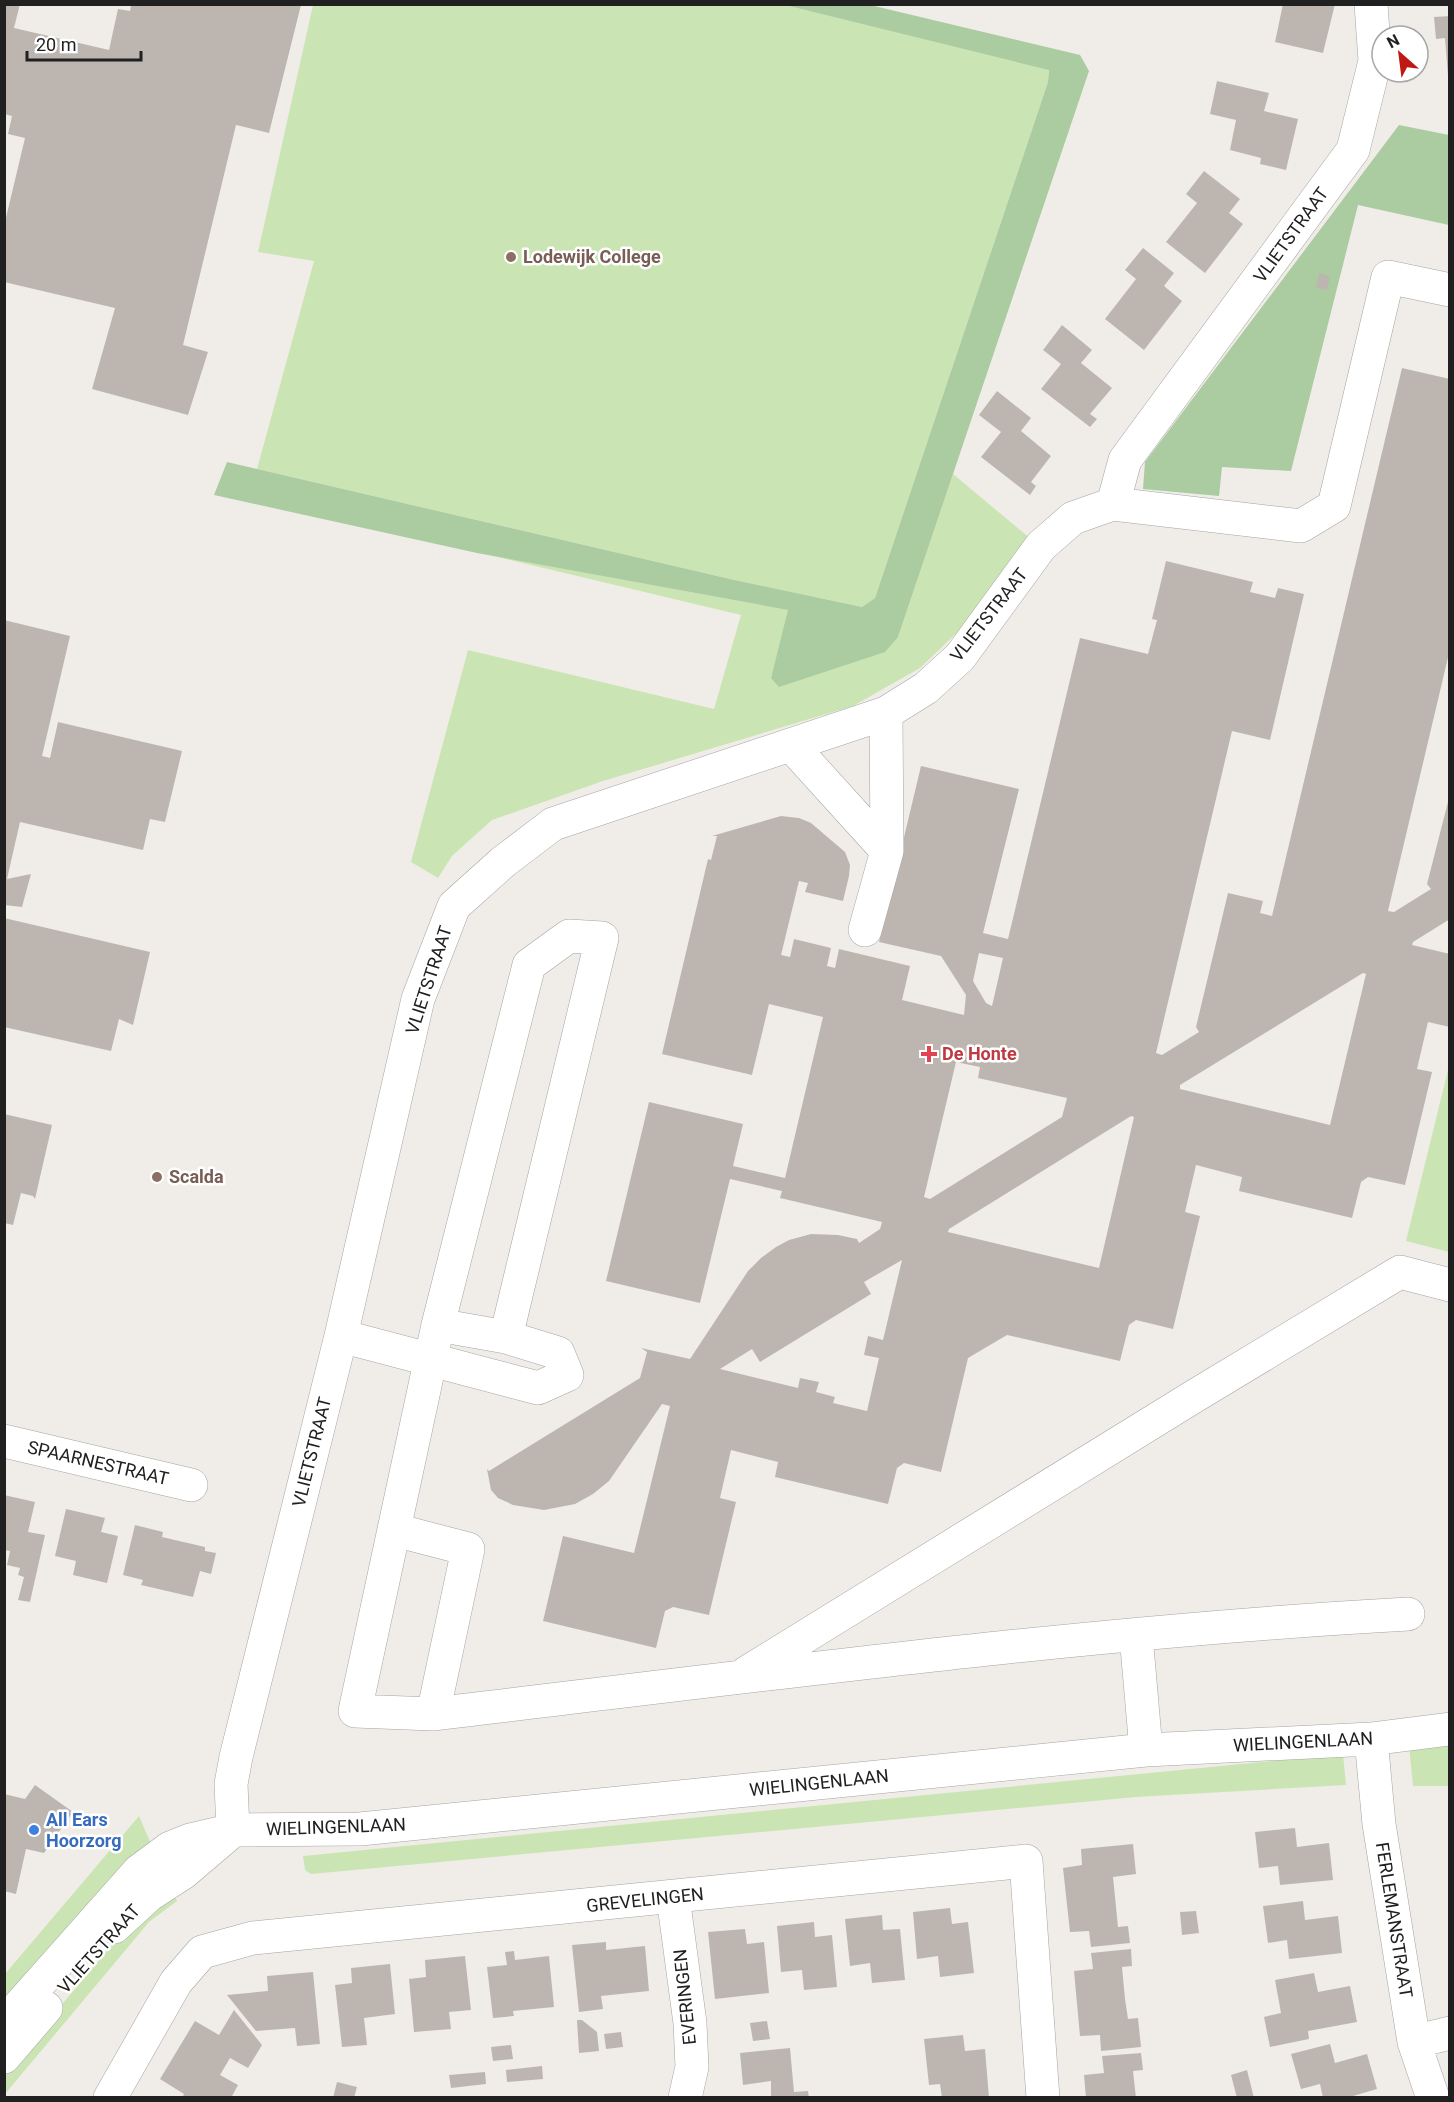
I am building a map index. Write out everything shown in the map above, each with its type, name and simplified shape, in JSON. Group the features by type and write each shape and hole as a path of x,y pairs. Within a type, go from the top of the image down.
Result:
{"street":[{"name":"VLIETSTRAAT","path":"1113,504 1125,460 1353,150 1375,61 1371,4"},
{"name":"VLIETSTRAAT","path":"233,1830 231,1784 236,1757 341,1336 418,999 454,906 503,862 553,824 886,713 926,688 960,657 1041,546 1073,518 1113,504 1301,526 1334,506 1388,277 1449,290"},
{"path":"865,930 887,851 886,713"},
{"path":"791,745 887,851"},
{"path":"506,1337 602,938 569,936 529,965 438,1325 355,1711 433,1714 1045,1643 1226,1626 1408,1614"},
{"path":"737,1679 1261,1355 1400,1272 1449,1285"},
{"path":"341,1336 538,1388 567,1375 558,1353 506,1337 438,1325"},
{"name":"SPAARNESTRAAT","path":"4,1441 191,1485"},
{"path":"395,1530 468,1549 433,1714"},
{"path":"1136,1635 1146,1750"},
{"name":"WIELINGENLAAN","path":"1406,1736 1449,1708"},
{"name":"WIELINGENLAAN","path":"233,1830 360,1829 1146,1750 1371,1739 1449,1729"},
{"name":"FERLEMANSTRAAT","path":"1371,1739 1379,1824 1414,2042 1433,2097"},
{"name":"VLIETSTRAAT","path":"4,2023 139,1871 170,1848 190,1840 233,1830"},
{"name":"VLIETSTRAAT","path":"4,2057 121,1920 149,1895 183,1873 233,1830"},
{"name":"GREVELINGEN","path":"111,2097 176,1982 202,1952 253,1938 1026,1861 1043,2097"},
{"name":"EVERINGEN","path":"673,1897 690,2022 692,2067 685,2097"},
{"path":"1414,2042 1449,2033"}],"green space":[{"name":"Lodewijk College","path":"313,5 785,5 1049,69 1048,82 875,598 862,607 730,579 257,469 314,261 258,252"},
{"path":"785,5 870,5 1080,55 1089,71 898,637 885,652 779,687 771,678 788,610 477,553 214,495 227,462 730,579 862,607 875,598 1048,82 1049,70"},
{"path":"1399,125 1449,135 1449,225 1358,205 1291,471 1222,467 1219,496 1143,489 1145,462"},
{"path":"953,474 1031,539 969,621 920,668 853,706 603,781 492,820 452,856 438,878 411,862 468,650 714,709 741,615 489,555 789,610 771,678 898,637"},
{"path":"1448,1070 1450,1071 1449,1252 1406,1241"},
{"path":"1449,1737 1449,1786 1413,1786 1409,1746"},
{"path":"1343,1754 1346,1785 1136,1797 311,1874 305,1870 303,1856"},
{"path":"139,1816 151,1844 5,2007 5,1974"},
{"path":"173,1893 177,1901 149,1922 5,2094 5,2072 128,1926"}],"building":[{"path":"4,4 20,4 14,28 109,50 118,9 130,11 131,5 301,5 269,133 236,125 183,345 208,352 188,415 92,389 115,308 4,282 4,226 25,138 8,134 12,116 4,114"},
{"path":"1283,4 1335,4 1323,53 1275,42"},
{"path":"1450,16 1450,76 1448,76 1445,38 1436,39 1434,17"},
{"path":"1217,81 1269,93 1264,111 1298,119 1286,170 1260,164 1261,158 1230,150 1236,120 1210,114"},
{"path":"1204,171 1240,199 1229,213 1243,224 1205,273 1166,242 1197,203 1186,194"},
{"path":"1143,248 1174,273 1164,286 1182,301 1144,350 1105,319 1136,279 1125,270"},
{"path":"1319,273 1330,276 1327,290 1316,288"},
{"path":"1062,325 1092,350 1081,363 1112,388 1090,414 1097,419 1090,427 1041,389 1061,364 1043,350"},
{"path":"1402,368 1450,379 1450,649 1388,911 1394,912 1431,889 1427,884 1450,794 1450,919 1413,942 1412,945 1450,954 1450,1027 1428,1022 1417,1069 1432,1072 1405,1185 1368,1177 1361,1182 1352,1218 1239,1191 1242,1177 1196,1165 1185,1212 1200,1216 1173,1329 1136,1320 1129,1325 1120,1361 1007,1335 968,1358 941,1472 904,1463 897,1468 888,1504 775,1477 778,1462 731,1450 720,1498 736,1502 709,1615 673,1607 665,1611 656,1648 543,1621 563,1536 634,1553 670,1406 662,1404 609,1481 593,1494 575,1504 544,1510 513,1505 498,1498 491,1490 487,1469 489,1471 640,1378 647,1352 641,1348 690,1359 748,1271 776,1247 789,1240 811,1234 838,1235 857,1239 859,1243 880,1229 882,1222 780,1198 782,1191 730,1179 700,1303 606,1281 649,1102 743,1124 733,1166 785,1178 823,1017 769,1004 752,1075 662,1054 708,859 711,860 717,836 712,836 781,816 799,818 811,823 845,852 850,865 849,876 843,901 805,892 808,883 799,881 781,955 790,957 794,939 831,948 827,966 835,968 839,949 910,966 902,1000 964,1015 966,995 941,956 879,942 921,766 1019,789 983,933 1008,939 1080,638 1148,654 1157,620 1152,619 1166,561 1253,582 1250,592 1275,598 1278,588 1304,594 1270,740 1232,731 1156,1053 1162,1055 1199,1032 1196,1027 1228,893 1263,901 1260,913 1272,916","holes":["979,953 1003,958 992,1006 986,1003 973,981","1363,973 1366,974 1330,1125 1180,1089 1180,1085","956,1062 980,1067 978,1078 1067,1098 1062,1117 930,1199 924,1197","1131,1116 1134,1117 1099,1268 948,1232 949,1229","902,1260 883,1340 868,1336 864,1355 879,1358 867,1411 833,1403 835,1397 816,1392 819,1382 800,1378 798,1388 720,1369 752,1349 760,1362 871,1294 864,1282"]},
{"path":"997,391 1031,418 1021,431 1051,456 1031,482 1036,486 1030,495 981,457 1001,432 979,415"},
{"path":"4,620 70,636 42,756 50,758 58,722 182,751 165,822 150,819 143,850 20,822 7,879 31,874 22,907 4,905"},
{"path":"4,918 150,952 133,1025 119,1019 111,1051 4,1027"},
{"path":"4,1114 52,1125 35,1199 33,1196 21,1193 13,1225 4,1223"},
{"path":"4,1495 35,1502 28,1532 45,1535 30,1602 18,1600 24,1577 18,1575 20,1568 7,1565 10,1551 4,1550"},
{"path":"66,1509 105,1518 101,1532 118,1536 107,1583 73,1575 76,1561 55,1556"},
{"path":"135,1525 163,1532 162,1537 205,1547 205,1551 216,1553 211,1574 200,1571 193,1597 141,1585 143,1580 123,1575"},
{"path":"35,1785 73,1812 44,1853 26,1849 16,1894 4,1891 4,1794 25,1799"},
{"path":"1295,1828 1297,1847 1329,1843 1333,1880 1280,1885 1278,1866 1259,1868 1255,1832"},
{"path":"1133,1844 1136,1874 1113,1877 1118,1927 1128,1926 1130,1943 1091,1947 1089,1931 1070,1932 1063,1868 1082,1865 1081,1849"},
{"path":"1303,1901 1305,1920 1338,1916 1342,1953 1289,1959 1287,1940 1268,1943 1263,1906"},
{"path":"950,1908 952,1924 968,1922 974,1973 940,1977 938,1956 917,1959 913,1912"},
{"path":"1196,1911 1199,1933 1182,1935 1180,1912"},
{"path":"882,1915 883,1930 900,1929 905,1980 872,1983 870,1963 850,1966 845,1919"},
{"path":"814,1922 815,1937 832,1935 837,1987 804,1990 802,1970 781,1972 777,1926"},
{"path":"745,1929 747,1944 764,1942 769,1993 715,1999 708,1932"},
{"path":"606,1942 606,1950 645,1946 649,1991 601,1996 603,2009 579,2012 572,1945"},
{"path":"1131,1949 1132,1966 1122,1967 1125,1999 1128,2019 1138,2018 1141,2047 1101,2051 1100,2035 1080,2036 1074,1971 1093,1969 1091,1953"},
{"path":"514,1951 515,1960 549,1956 554,2007 513,2011 514,2016 493,2018 487,1967 507,1965 505,1952"},
{"path":"465,1956 471,2010 449,2012 451,2029 414,2032 409,1979 426,1977 425,1960"},
{"path":"390,1964 395,2014 364,2018 367,2045 342,2047 335,1985 352,1983 351,1968"},
{"path":"313,1972 320,2044 297,2046 295,2028 256,2031 227,1995 268,1991 267,1976"},
{"path":"1314,1973 1318,1992 1350,1986 1357,2022 1308,2031 1309,2039 1270,2047 1264,2017 1281,2013 1275,1980"},
{"path":"234,2010 262,2045 248,2068 230,2058 220,2075 238,2085 231,2098 182,2098 184,2094 160,2079 195,2021 219,2035"},
{"path":"577,2020 582,2020 597,2032 599,2051 579,2053"},
{"path":"767,2021 770,2039 753,2041 750,2023"},
{"path":"621,2032 623,2047 606,2049 604,2034"},
{"path":"963,2035 965,2051 985,2049 989,2098 942,2098 940,2084 929,2085 924,2039"},
{"path":"1330,2044 1335,2063 1367,2054 1377,2089 1346,2098 1323,2098 1320,2084 1301,2089 1291,2054"},
{"path":"511,2045 513,2059 493,2061 491,2047"},
{"path":"790,2048 794,2092 808,2091 809,2098 771,2098 771,2081 743,2085 740,2053"},
{"path":"1141,2053 1143,2070 1133,2071 1136,2098 1086,2098 1084,2075 1104,2073 1102,2056"},
{"path":"542,2066 543,2079 507,2082 506,2070"},
{"path":"1247,2070 1254,2098 1237,2098 1231,2075"},
{"path":"485,2072 486,2084 451,2088 449,2075"},
{"path":"337,2082 357,2087 354,2098 333,2098"}],"place":[{"name":"Lodewijk College","path":"511,257"},
{"name":"De Honte","path":"929,1054"},
{"name":"Scalda","path":"157,1177"},
{"name":"All Ears Hoorzorg","path":"34,1830"}]}
